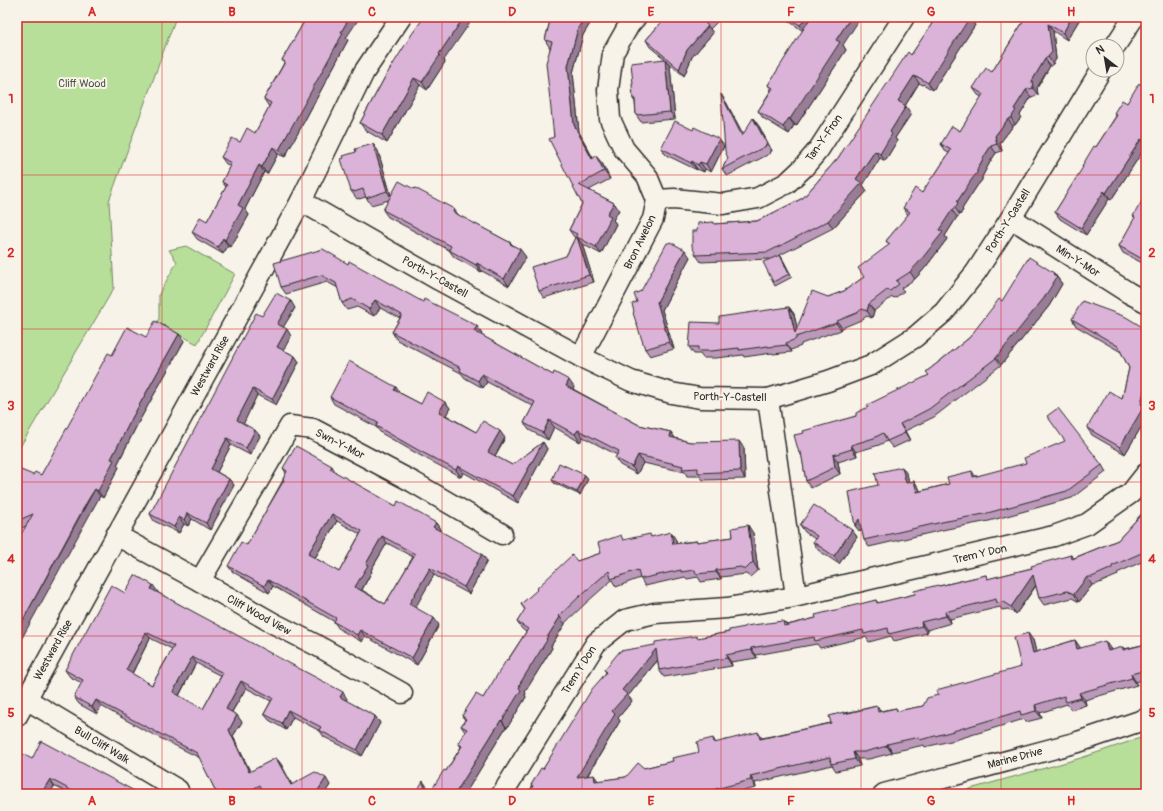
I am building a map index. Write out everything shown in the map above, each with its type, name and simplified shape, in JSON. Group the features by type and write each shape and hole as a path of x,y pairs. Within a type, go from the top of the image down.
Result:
{"street":[{"name":"Westward Rise","path":"21,708 301,201 364,72 401,17"},
{"name":"Bron Awelon","path":"581,357 653,219 657,200 647,176 624,149 610,119 608,90 613,53 629,25 636,17"},
{"name":"Tan-Y-Fron","path":"657,200 674,199 723,204 758,198 787,183 803,168 819,149 904,17"},
{"path":"1121,38 1134,17"},
{"name":"Porth-Y-Castell","path":"301,201 439,280 581,357 631,381 671,393 700,398 768,399 828,381 871,365 915,336 944,312 976,272 1011,218 1096,78"},
{"name":"Min-Y-Mor","path":"1011,218 1129,293 1146,302"},
{"path":"768,399 796,596"},
{"name":"Swn-Y-Mor","path":"200,581 290,426 312,429 413,482 502,534"},
{"name":"Trem Y Don","path":"502,794 596,643 625,620 655,613 727,608 796,596 1054,536 1087,524 1131,492 1146,474"},
{"name":"Cliff Wood View","path":"116,535 273,623 402,692"},
{"name":"Bull Cliff Walk","path":"21,708 178,790"},
{"name":"Marine Drive","path":"884,794 1078,742 1146,719"}],"green space":[{"name":"Cliff Wood","path":"17,17 176,17 109,201 114,288 17,452"},
{"path":"186,246 235,274 197,344 157,322 159,319 159,294 177,262 169,250"},
{"path":"1146,736 1146,794 952,794 1081,758"}],"building":[{"path":"350,17 341,32 343,33 279,150 273,147 262,167 259,165 238,205 243,208 225,240 223,238 218,247 192,232 200,217 207,221 227,185 222,182 231,163 221,157 232,138 240,142 247,128 255,133 271,103 264,99 285,62 282,60 305,20 302,18"},
{"path":"424,17 464,17 422,82 414,78 382,135 360,123 385,77"},
{"path":"551,17 585,17 578,28 568,66 574,125 592,159 596,156 604,171 579,185 614,203 607,214 611,217 596,247 577,237 589,275 539,291 531,267 566,256 577,234 569,230 582,204 549,139 554,137 546,63 552,42 545,40"},
{"path":"666,17 710,17 705,23 708,26 687,50 679,69 646,40"},
{"path":"788,17 805,17 806,18 800,25"},
{"path":"811,17 816,20 818,17 851,17 836,40 840,42 790,119 789,118 783,127 758,111 773,88 768,85"},
{"path":"931,17 970,17 928,83 914,76 898,101 906,106 890,132 892,134 880,154 875,151 856,179 862,183 828,221 768,252 696,255 692,246 692,231 697,231 698,223 714,222 714,224 757,221 803,198 838,158 908,52 911,55 933,22 929,19"},
{"path":"1026,17 1072,17 1063,33 1048,24 1052,52 1045,59 1032,81 1033,88 1026,90 1014,109 1016,110 1011,118 1008,119 995,136 997,144 991,146 985,155 977,170 977,173 939,230 943,232 910,272 896,281 899,284 890,291 887,290 869,304 867,311 862,309 857,313 837,321 836,323 796,337 796,339 786,343 787,345 739,350 739,348 711,351 698,351 698,347 689,347 691,322 719,323 719,317 789,307 795,333 812,291 828,297 844,291 864,277 858,268 890,244 886,241 910,212 903,208 915,188 922,193 951,150 941,144 952,126 960,131 983,94 973,88 986,68 992,72"},
{"path":"665,59 670,112 636,115 635,99 633,99 631,63"},
{"path":"1146,77 1146,137 1144,141 1141,139 1106,193 1104,191 1081,228 1055,212 1083,167 1082,166 1094,146 1096,147 1117,115 1114,113 1122,100 1127,103 1139,83 1141,85"},
{"path":"721,94 742,136 753,118 767,144 765,145 766,146 722,169 728,158 725,151"},
{"path":"675,121 693,130 694,127 719,139 706,164 700,162 698,165 692,161 691,163 661,148"},
{"path":"373,144 387,191 366,198 363,189 354,192 351,191 341,159 344,158 343,156 356,152 355,149"},
{"path":"399,181 454,209 453,212 520,249 504,279 477,263 476,265 449,250 451,246 383,210"},
{"path":"1142,201 1146,204 1146,261 1119,246"},
{"path":"670,242 685,250 657,302 669,342 645,349 633,313 632,304 637,302 634,294 641,291 667,243"},
{"path":"323,249 348,264 349,261 423,302 424,299 470,322 477,326 474,331 553,375 554,372 569,380 566,386 639,425 671,432 670,437 690,442 739,441 740,471 698,473 698,468 682,469 683,466 638,455 632,467 615,458 619,451 578,430 575,434 549,420 543,433 524,423 535,402 482,374 478,381 460,371 461,368 392,332 402,315 375,300 369,309 352,299 342,303 336,283 321,275 281,287 274,263"},
{"path":"780,255 789,274 773,282 763,262"},
{"path":"1029,257 1054,273 1053,274 1057,277 1044,298 996,358 929,409 900,424 905,433 887,441 883,433 874,438 851,445 852,449 833,455 835,467 806,481 801,452 799,453 794,435 856,416 856,413 868,407 867,405 929,375 926,372 969,338 999,299 1002,301"},
{"path":"276,293 291,301 277,324 287,329 277,347 295,356 272,399 253,389 237,420 255,430 246,448 227,438 211,469 229,479 206,523 187,513 184,520 179,517 174,527 150,514 256,313 262,316"},
{"path":"1082,301 1126,317 1144,328 1146,327 1146,386 1141,404 1144,406 1120,447 1087,428 1109,391 1122,399 1129,368 1118,346 1072,319"},
{"path":"155,321 179,334 132,418 111,459 114,460 98,491 95,489 88,500 17,631 17,541 33,514 17,521 17,477 21,470 33,475 35,472 41,475 108,353 112,355 127,327 146,337"},
{"path":"349,361 396,387 394,390 421,404 427,392 445,402 439,412 476,432 483,421 500,431 488,452 512,465 543,442 513,496 458,466 456,470 418,450 376,426 378,423 330,397"},
{"path":"1058,408 1102,465 1067,491 984,514 864,540 859,519 855,526 849,492 878,485 875,473 902,467 906,483 914,481 917,492 949,484 947,477 972,471 973,477 1026,463 1024,458 1065,441 1047,416"},
{"path":"296,446 332,466 330,469 396,506 398,501 436,523 433,527 482,554 464,587 430,568 409,604 434,618 412,658 360,630 357,635 334,622 336,618 268,580 264,586 228,566 241,542 247,545 284,480 283,479 287,471 283,468","holes":["332,514 362,531 339,572 308,554","382,536 415,554 385,604 355,587"]},
{"path":"559,463 585,475 577,492 552,480"},
{"path":"814,505 852,530 834,556 813,542 817,536 800,525"},
{"path":"1146,509 1146,551 1112,566 1112,568 1092,577 1087,577 1074,594 1067,591 1039,598 1033,575 1011,607 1003,602 997,603 996,599 945,612 946,616 921,622 922,626 889,634 888,628 864,634 863,630 815,641 814,637 751,648 751,650 726,655 727,658 659,670 656,649 622,690 627,694 612,711 615,714 577,777 594,775 595,781 626,777 638,763 644,768 673,761 672,758 699,752 697,742 713,738 714,743 758,732 760,739 831,723 829,716 844,712 844,714 877,706 878,712 896,708 897,711 923,706 927,698 938,695 936,690 1021,667 1014,637 1028,633 1033,653 1075,640 1077,649 1105,641 1108,651 1123,647 1123,650 1146,644 1146,670 1131,674 1132,678 1079,693 1081,698 1066,702 1064,696 1035,705 1036,711 1021,715 1020,711 920,740 919,737 887,744 887,746 864,752 853,752 855,759 831,764 830,757 750,776 751,780 696,794 528,794 533,786 531,785 541,768 543,769 592,689 607,672 604,670 620,651 655,645 655,642 696,636 697,638 729,632 729,630 745,626 783,621 784,626 816,618 815,615 876,600 877,603 915,594 914,591 938,585 986,575 987,579 1032,568 1031,566 1071,555 1072,559 1118,540"},
{"path":"748,525 753,562 745,570 741,567 696,574 695,570 681,572 681,570 640,579 638,570 611,579 609,571 559,616 560,617 546,639 547,640 519,685 521,690 455,794 429,794 444,770 446,771 462,746 458,743 467,729 461,726 466,719 462,716 476,694 483,698 507,659 508,660 528,629 517,622 525,609 521,604 572,555 577,561 601,553 598,543 621,535 623,540 650,534 651,537 671,532 673,544 733,537 732,528"},
{"path":"135,575 153,585 151,589 343,692 340,697 375,716 357,750 319,730 321,727 288,710 282,723 264,714 273,698 241,681 226,709 237,715 229,730 249,772 276,758 291,785 315,772 326,778 317,792 318,794 271,794 270,791 265,794 260,785 243,794 217,794 197,753 96,700 92,707 74,697 83,680 65,670 111,585 125,593","holes":["146,632 174,646 152,685 126,670","192,657 223,673 203,709 173,692"]},
{"path":"41,741 140,794 78,794 50,779 41,794 17,794 17,761 21,753 32,759"},
{"path":"423,781 426,794 415,794"}]}
